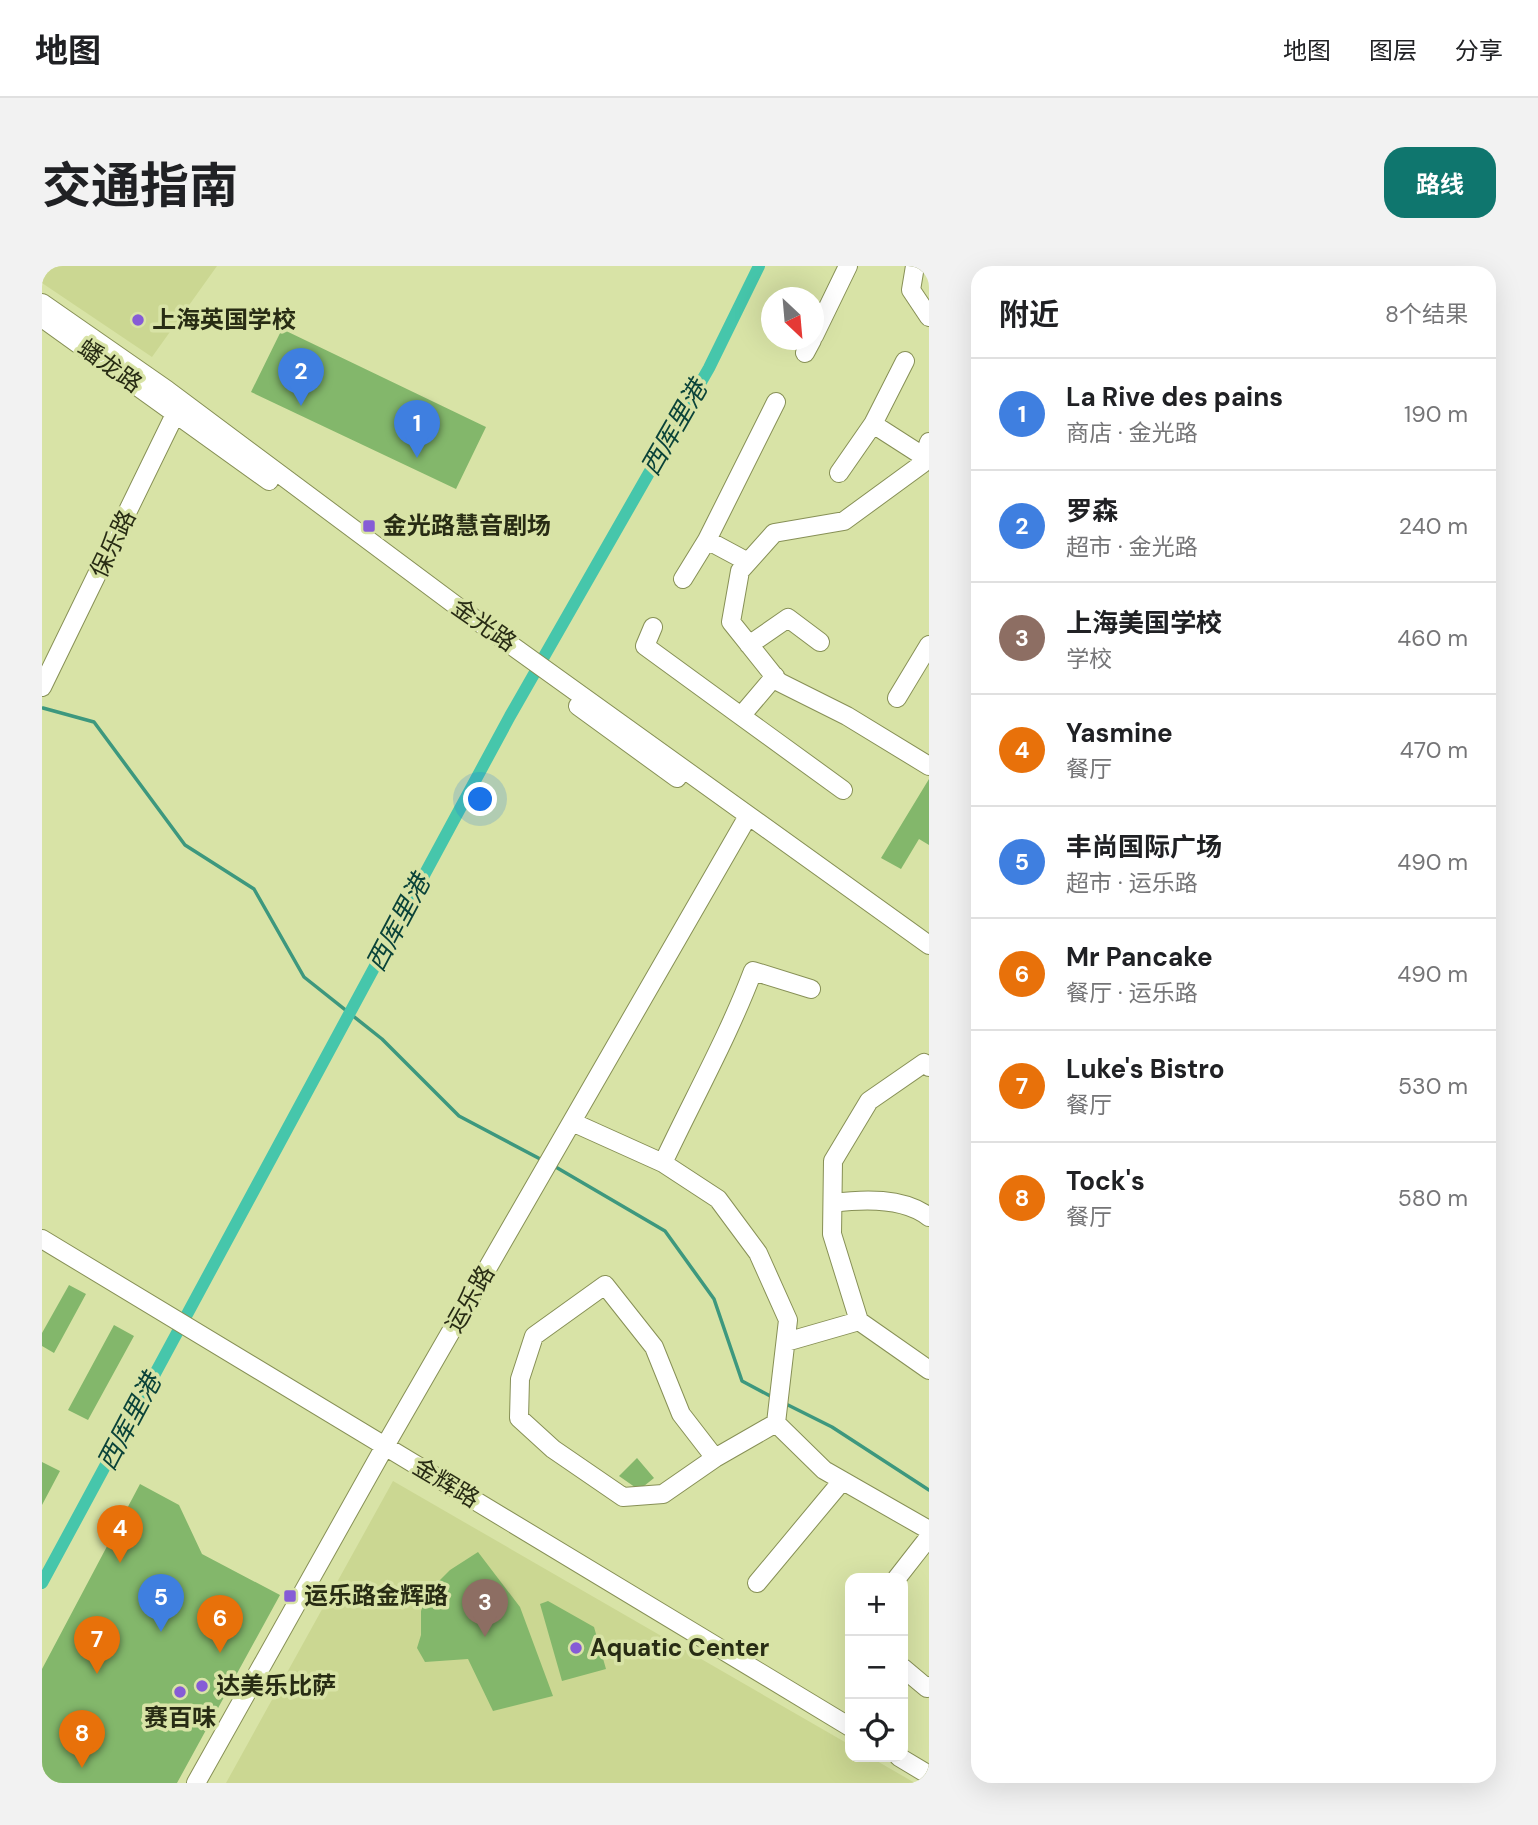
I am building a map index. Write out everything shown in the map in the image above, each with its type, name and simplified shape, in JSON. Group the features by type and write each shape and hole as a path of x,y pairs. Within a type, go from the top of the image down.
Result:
{"street":[{"path":"824,315 848,266"},
{"path":"915,266 911,290 929,317"},
{"name":"金光路","path":"42,303 525,667 559,685"},
{"name":"蟠龙路","path":"42,318 179,408"},
{"path":"839,473 873,424 905,360"},
{"path":"683,579 708,540 776,401"},
{"name":"金光路","path":"179,408 518,649 559,685 929,958"},
{"name":"保乐路","path":"42,687 179,408"},
{"path":"873,424 928,453 922,464 844,521 774,533 740,571 730,622 779,682 847,716 929,766"},
{"path":"708,540 748,562"},
{"path":"749,645 788,618 820,642"},
{"path":"653,627 645,646 843,790"},
{"path":"897,698 929,645"},
{"path":"741,716 775,676"},
{"name":"金光路","path":"746,821 929,945"},
{"name":"运乐路","path":"196,1783 385,1446 746,821"},
{"path":"663,1163 698,1087 735,1019 752,971 811,989"},
{"path":"929,1067 924,1063 869,1101 834,1161 832,1234 859,1321 929,1370"},
{"path":"572,1122 663,1163 718,1199 758,1253 788,1320 778,1408 824,1470 929,1530"},
{"path":"833,1203 869,1199 922,1211 929,1217"},
{"name":"金辉路","path":"42,1239 845,1724"},
{"path":"715,1458 681,1414 654,1347 605,1285 534,1336 520,1379 519,1418 553,1449 624,1497 663,1494 715,1458 778,1408"},
{"path":"786,1342 859,1321"},
{"path":"757,1583 842,1481"},
{"path":"901,1573 929,1537"},
{"path":"908,1672 927,1688 929,1686"},
{"path":"907,1762 929,1775"}],"shaded area":[{"name":"上海英国学校","path":"42,266 217,266 152,357 42,283"},
{"path":"393,1481 845,1742 845,1762 879,1762 915,1783 226,1783"}],"building":[{"path":"282,329 486,427 456,489 251,392"},
{"path":"929,779 929,845 919,839 901,869 881,858"},
{"path":"69,1285 86,1294 54,1353 42,1346 42,1333"},
{"path":"114,1325 134,1336 88,1420 68,1410"},
{"path":"637,1458 654,1478 639,1490 619,1476"},
{"path":"42,1462 60,1471 42,1505"},
{"path":"140,1484 179,1505 202,1554 280,1595 177,1783 42,1783 42,1669"},
{"path":"478,1552 520,1607 553,1696 493,1711 468,1659 425,1662 417,1648 421,1635 421,1611 428,1592 450,1570"},
{"name":"Aquatic Center","path":"548,1601 594,1627 606,1669 562,1681 540,1604"}],"waterway":[{"name":"西厍里港","path":"42,1583 510,716 709,368 759,266"},
{"path":"43,708 94,722 185,845 254,889 304,977 382,1039 459,1116 544,1161"},
{"path":"554,1166 665,1231 714,1299 742,1381 774,1398"},
{"path":"784,1403 832,1427 929,1490"}],"place":[{"name":"上海英国学校","path":"138,320"},
{"name":"罗森","path":"301,406"},
{"name":"La Rive des pains","path":"417,458"},
{"name":"金光路慧音剧场","path":"369,526"},
{"name":"Yasmine","path":"120,1563"},
{"name":"运乐路金辉路","path":"290,1596"},
{"name":"丰尚国际广场","path":"161,1632"},
{"name":"上海美国学校","path":"485,1637"},
{"name":"Aquatic Center","path":"576,1648"},
{"name":"Mr Pancake","path":"220,1653"},
{"name":"Luke's Bistro","path":"97,1674"},
{"name":"达美乐比萨","path":"202,1686"},
{"name":"赛百味","path":"180,1692"},
{"name":"Tock's","path":"82,1768"}]}
